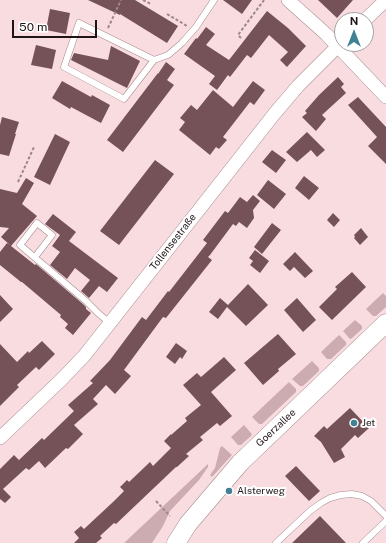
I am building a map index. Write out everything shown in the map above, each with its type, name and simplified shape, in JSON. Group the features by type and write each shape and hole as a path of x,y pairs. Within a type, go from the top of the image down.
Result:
{"main road":[{"name":"Goerzallee","path":"176,543 188,524 240,463 386,323"}],"street":[{"path":"288,0 334,40"},
{"path":"373,12 386,0"},
{"name":"Tollensestraße","path":"0,438 84,356 275,113 298,86 334,50"},
{"path":"347,52 386,97"}],"lane":[{"path":"154,60 79,23 64,67 124,99 154,60 168,55 182,43 214,0"},
{"path":"35,258 52,235 37,223 20,245 35,258 86,301 110,323"},
{"path":"276,543 310,511 330,498 341,495 352,494 362,496 371,501 386,516"},
{"path":"363,543 386,521"}],"path":[{"path":"104,36 121,0"},
{"path":"143,0 152,4"},
{"path":"241,38 238,35 264,0"},
{"path":"167,14 193,30"},
{"path":"18,182 34,147"},
{"path":"156,501 170,516"}],"shaded area":[{"path":"383,293 386,296 386,307 376,316 373,316 366,309"},
{"path":"355,320 362,326 362,329 350,339 343,331"},
{"path":"339,335 346,342 346,345 331,359 327,359 321,352"},
{"path":"312,361 319,368 319,371 303,386 300,386 292,379"},
{"path":"289,382 296,389 296,392 262,424 259,424 252,417"},
{"path":"244,425 252,435 241,445 238,445 231,437"},
{"path":"222,446 232,455 212,477 210,475 215,468 220,448"},
{"path":"208,464 208,467 199,480 170,511 163,526 152,543 124,543"}],"building":[{"path":"88,0 135,0 178,26 167,43 120,14"},
{"path":"223,0 252,0 242,14"},
{"path":"318,0 353,0 342,12 334,12 334,15"},
{"path":"50,9 70,13 66,34 46,30"},
{"path":"267,11 288,28 306,46 287,67 280,60 288,52 269,35 251,58 247,55 230,77 228,75 217,90 209,84 215,76 184,54 206,27 215,34 206,45 229,60"},
{"path":"36,45 56,50 52,69 31,65"},
{"path":"111,46 140,61 127,88 71,60 74,53 108,60"},
{"path":"166,62 175,69 167,80 174,85 123,152 107,140"},
{"path":"338,77 344,84 341,87 346,93 322,115 326,119 316,131 302,117 307,113 305,111 319,95"},
{"path":"62,81 91,97 92,95 110,105 101,123 71,107 70,109 52,98"},
{"path":"253,81 265,90 254,105 250,102 223,137 227,140 219,149 216,147 210,155 179,130 185,122 180,118 191,105 197,110 213,90 233,107"},
{"path":"358,97 386,127 386,164 368,146 377,137 348,105"},
{"path":"2,117 19,122 9,156 0,154 0,125"},
{"path":"307,132 325,150 317,157 311,150 297,162 286,152"},
{"path":"55,134 70,142 50,185 34,177"},
{"path":"272,150 286,160 276,173 262,162"},
{"path":"155,160 174,174 119,245 100,231"},
{"path":"304,176 319,188 309,200 295,188"},
{"path":"26,178 34,183 22,204 37,216 11,246 35,265 36,264 83,304 91,313 73,335 65,328 68,324 60,317 61,315 0,265 0,252 7,243 10,245 1,237 9,228 0,227 0,189 17,193"},
{"path":"268,180 286,194 274,209 257,195"},
{"path":"253,195 260,201 253,210 254,218 247,228 239,222 236,226 233,224 208,257 212,260 166,318 163,317 124,370 131,376 115,394 106,385 93,399 98,404 74,425 83,434 45,468 39,461 29,470 26,468 3,489 11,497 5,503 0,499 0,469 14,455 19,460 42,438 44,440 74,411 68,405 93,383 90,381 110,360 142,317 146,320 168,291 169,292 207,243 203,240 225,211 228,213 240,197 247,202"},
{"path":"333,213 340,220 334,227 327,220"},
{"path":"53,214 76,232 69,241 118,278 107,292 99,286 89,298 81,291 90,280 75,268 67,279 50,265 60,252 52,246 60,235 45,224"},
{"path":"272,223 281,230 262,254 254,247"},
{"path":"361,228 368,237 360,245 354,238 354,235"},
{"path":"255,250 269,261 260,273 250,265 253,261 249,258"},
{"path":"295,252 313,271 305,278 294,267 290,271 283,264"},
{"path":"352,272 366,287 332,320 319,307 337,289 335,287"},
{"path":"248,284 268,305 246,326 227,307 218,319 209,312 220,298 228,305"},
{"path":"0,295 13,309 0,322"},
{"path":"297,298 316,320 303,332 284,310"},
{"path":"278,334 296,354 278,369 279,371 263,385 244,363"},
{"path":"42,341 55,354 39,370 36,367 17,385 19,387 0,406 0,344 17,362 28,351 29,353"},
{"path":"176,343 187,351 182,359 180,357 175,364 166,357"},
{"path":"224,357 236,370 211,392 232,416 220,426 217,423 200,437 203,440 186,454 189,456 116,524 114,523 100,536 102,538 96,543 74,543 79,538 74,532 81,526 84,529 113,502 124,491 120,487 127,480 129,482 150,462 153,466 171,448 164,441 187,421 185,418 201,405 183,385 197,373 201,377"},
{"path":"350,408 369,428 358,438 355,435 341,449 345,457 334,463 321,442 314,436 324,426 327,429"},
{"path":"296,466 320,491 309,501 285,476"},
{"path":"320,516 346,543 292,543"}],"place":[{"name":"Jet","path":"354,423"},
{"name":"Alsterweg","path":"229,491"}]}
